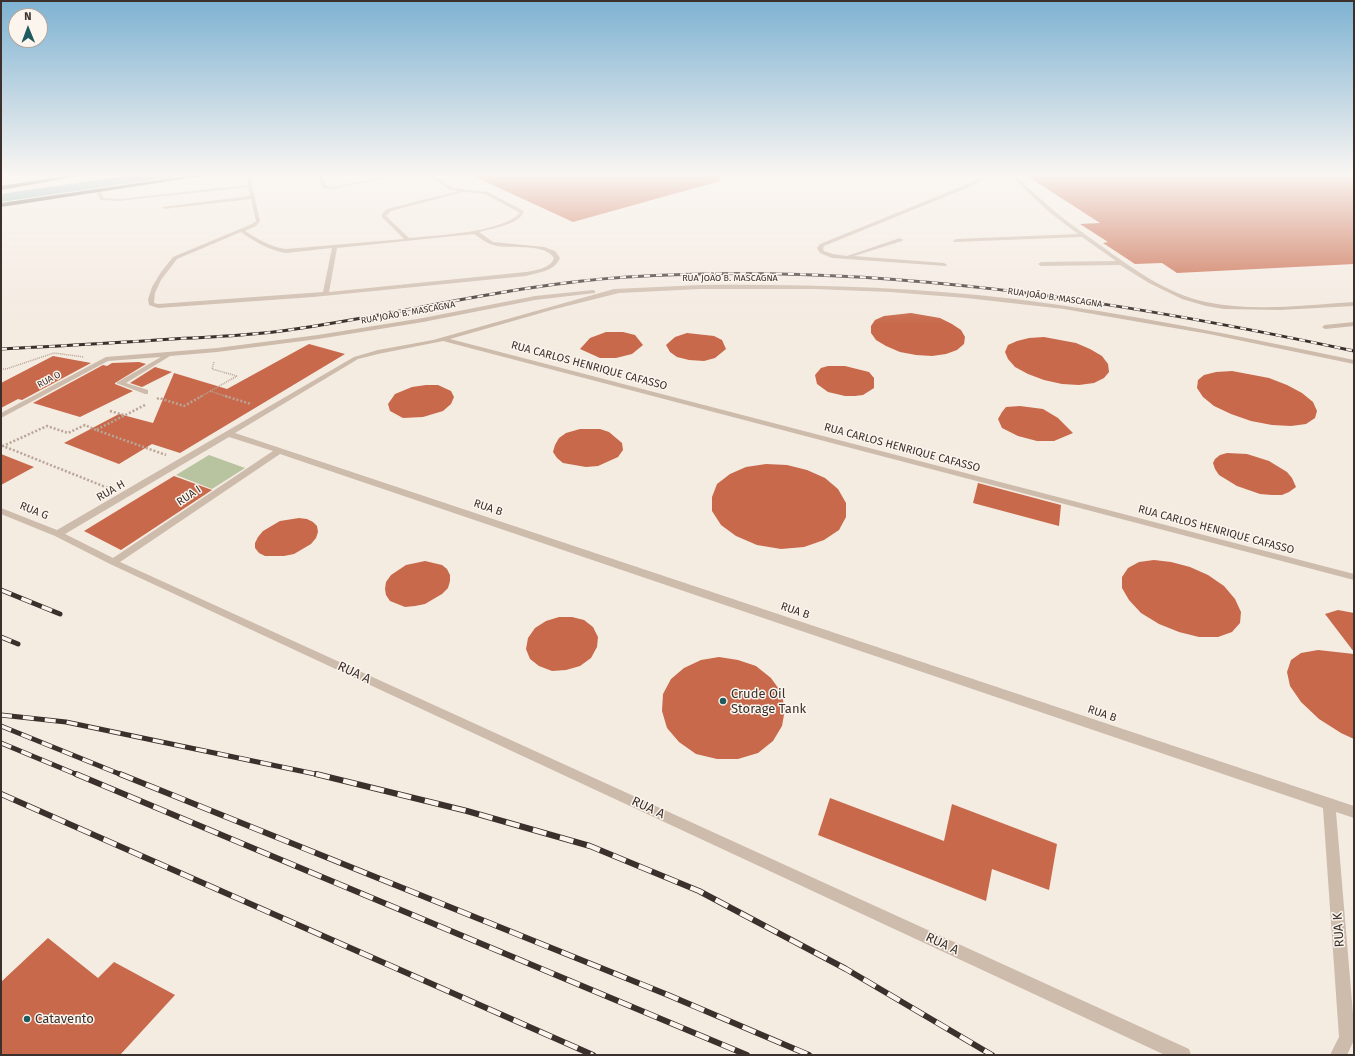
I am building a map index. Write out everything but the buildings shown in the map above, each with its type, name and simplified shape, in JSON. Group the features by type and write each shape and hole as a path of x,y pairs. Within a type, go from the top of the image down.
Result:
{"lane":[{"path":"253,225 175,258 170,262 153,290 150,300 151,304 158,306 173,306 326,294 526,274 549,268 555,263 557,258 553,252 542,248 492,243 475,232"},
{"path":"393,225 408,240"},
{"path":"242,231 264,246 274,250 286,251 408,240 475,232 498,225"},
{"path":"871,225 822,245 820,248 822,252 832,256 944,265"},
{"path":"1070,225 1141,276 1174,292 1204,303 1244,309 1354,304"},
{"path":"956,241 1082,235"},
{"path":"846,257 900,240"},
{"path":"326,294 335,247"},
{"path":"1041,264 1121,263"},
{"name":"RUA JOÃO B. MASCAGNA","path":"106,360 217,350 318,336 423,320 566,294 663,288 807,286 967,296 1141,319 1354,362"},
{"name":"RUA H","path":"58,534 356,358 368,354 445,340 588,297 619,291"},
{"path":"1325,327 1354,324"},
{"name":"RUA CARLOS HENRIQUE CAFASSO","path":"445,340 1354,577"},
{"path":"145,392 120,383 170,354"},
{"name":"RUA O","path":"1,416 106,360"},
{"name":"RUA B","path":"229,434 1354,812"},
{"name":"RUA I","path":"113,562 279,451"},
{"name":"RUA G","path":"1,511 58,534"},
{"path":"58,534 113,562"},
{"name":"RUA A","path":"113,562 1183,1055"},
{"name":"RUA K","path":"1329,803 1348,1038 1338,1055"}],"path":[{"path":"152,401 159,398 184,406 237,376 212,369 217,350"},
{"path":"1,369 6,369 54,353 106,360"},
{"path":"210,391 269,410"},
{"path":"96,430 145,405"},
{"path":"110,410 124,415"},
{"path":"126,495 3,446 47,426 68,434 85,425 183,461"}],"green space":[{"path":"209,455 245,468 212,489 176,475"}],"railway":[{"path":"1,349 270,332 342,322 464,299 545,286 627,277 719,273 810,275 902,280 993,289 1084,301 1174,316 1354,351"},
{"path":"1,590 60,614"},
{"path":"1,637 18,644"},
{"path":"1,715 66,722 320,775"},
{"path":"1,726 122,775"},
{"path":"1,743 78,775"},
{"path":"76,774 747,1055"},
{"path":"120,774 668,995 809,1055"},
{"path":"316,774 467,811 590,846 699,891 846,969 992,1055"},
{"path":"1,794 593,1055"}],"place":[{"name":"Crude Oil Storage Tank","path":"723,701"},
{"name":"Catavento","path":"27,1019"}]}
